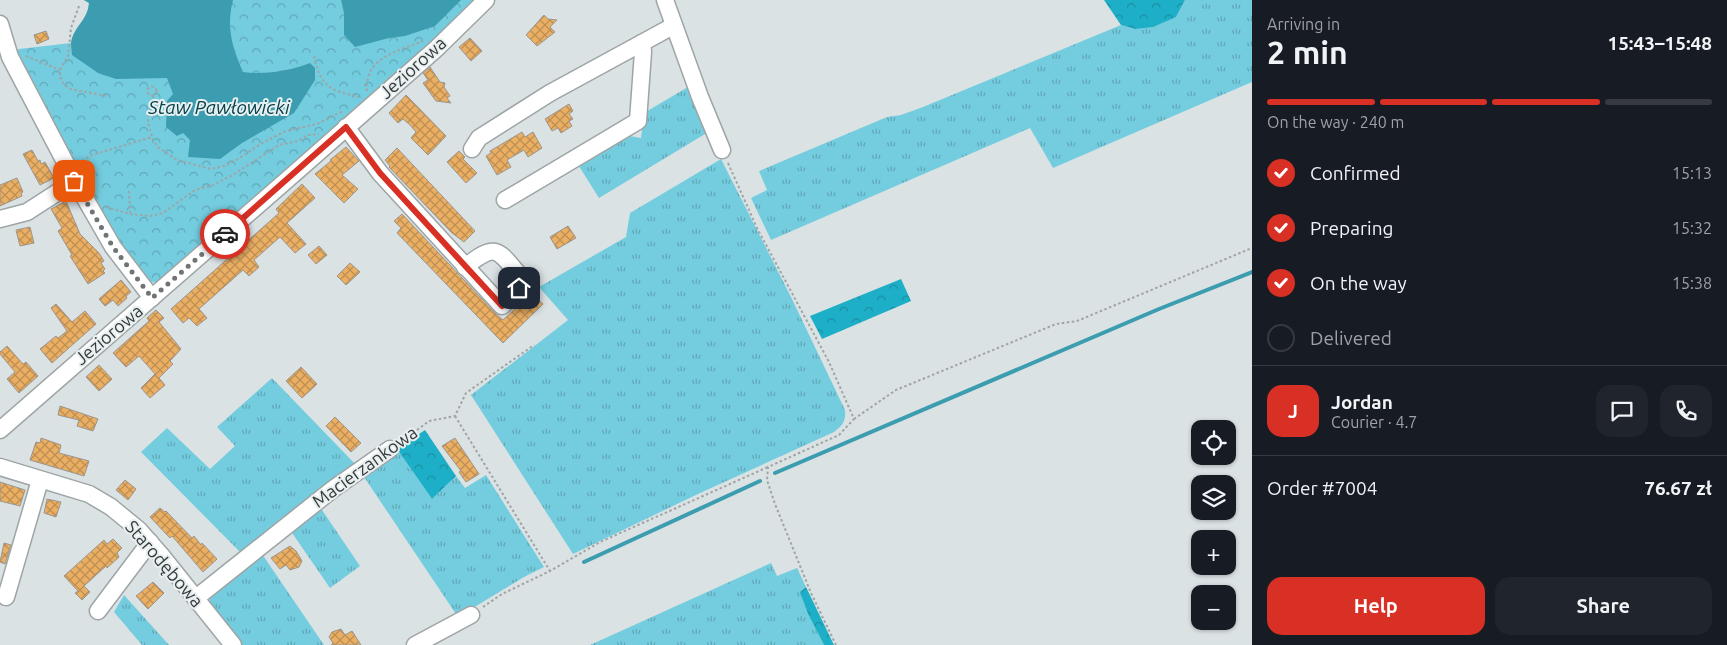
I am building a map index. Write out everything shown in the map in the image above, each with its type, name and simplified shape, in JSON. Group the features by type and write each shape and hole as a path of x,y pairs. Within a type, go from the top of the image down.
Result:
{"street":[{"name":"Jeziorowa","path":"0,430 437,48 486,0"},
{"path":"665,0 673,26 722,150"},
{"path":"0,24 5,59 113,247 152,298"},
{"path":"472,149 479,138 550,93 673,26"},
{"path":"505,200 638,121 642,43"},
{"path":"341,132 465,267"},
{"path":"0,219 27,212 71,175"},
{"name":"Macierzankowa","path":"196,598 333,489 390,450"},
{"name":"Starodębowa","path":"0,467 92,495 112,508 150,542 232,645"},
{"path":"6,597 40,480"},
{"path":"98,611 150,542"},
{"path":"415,645 471,615"}],"path":[{"path":"79,6 71,28 68,56 60,70 60,77 63,83 70,89 107,96"},
{"path":"366,95 366,80 374,66 395,50 426,40"},
{"path":"5,59 29,56 45,65 60,70"},
{"path":"314,56 318,74 323,82 334,90 364,98 360,101"},
{"path":"153,95 148,122 152,137 159,148 177,160 211,169 224,166 238,159 262,143 286,131 317,124 344,110"},
{"path":"89,206 95,204 130,214 150,216 163,212 195,190 213,185 231,176 284,144 298,141 308,135 341,132"},
{"path":"71,175 92,155 152,137"},
{"path":"722,150 757,228 829,362 854,419"},
{"path":"130,191 130,214"},
{"path":"471,615 502,594 550,571 600,542 839,435 854,419 896,390 1056,324 1077,321 1252,248"},
{"path":"534,345 466,393 455,416 550,571"},
{"name":"Macierzankowa","path":"390,450 429,421 455,416"},
{"path":"768,467 767,480 775,504 811,593 836,645"}],"green space":[{"path":"84,0 477,0 462,16 156,283 148,281 118,238 91,194 16,51 19,49 71,43 88,8 89,3"},
{"path":"1104,0 1185,0 1176,17 1153,27 1135,29 1121,25"},
{"path":"1185,0 1252,0 1252,82 1053,168 1030,128 771,240 751,198 767,190 759,171 887,117 901,115 923,107 1121,25 1135,29 1176,17"},
{"path":"693,84 710,131 599,198 577,163 624,135 641,138 644,113"},
{"path":"721,159 792,299 845,410 844,420 842,425 834,432 573,554 471,395 568,320 539,287 626,237 630,213"},
{"path":"901,279 911,301 822,339 810,316"},
{"path":"272,378 359,468 242,554 141,452 167,428 210,469 235,446 217,427"},
{"path":"425,430 456,476 432,499 397,449"},
{"path":"397,449 432,499 456,476 465,488 486,475 544,567 458,617 362,474"},
{"path":"318,504 360,566 330,588 288,527"},
{"path":"260,551 324,645 242,645 209,602 212,594"},
{"path":"771,563 777,576 797,568 806,587 801,592 808,614 824,645 590,645"},
{"path":"806,587 834,645 824,645 808,614 800,592"},
{"path":"124,595 169,645 142,645 114,612"}],"water":[{"name":"Staw Pawłowicki","path":"84,0 233,0 230,19 231,37 243,72 277,72 310,63 315,68 315,80 294,113 242,143 220,159 188,157 190,140 183,133 177,136 166,127 167,101 173,94 167,78 116,79 98,73 72,55 72,37 88,9 89,3"},
{"path":"341,0 461,0 435,26 405,36 355,47 344,35 344,13"}],"building":[{"path":"544,15 548,19 557,20 550,27 555,32 537,46 526,35"},
{"path":"46,31 49,39 37,44 34,35"},
{"path":"470,38 482,51 471,61 459,47"},
{"path":"430,67 440,82 445,83 444,87 450,96 447,98 451,103 436,101 423,83 428,80 423,73"},
{"path":"406,95 446,136 428,155 411,138 416,132 410,125 403,119 398,123 389,113"},
{"path":"569,104 573,111 569,114 573,119 569,121 572,126 561,133 558,128 552,131 545,119"},
{"path":"522,132 525,137 533,132 542,148 528,157 524,150 507,160 511,167 497,175 486,156 491,153 490,151"},
{"path":"346,147 359,161 342,175 358,189 344,203 315,174"},
{"path":"397,148 475,231 464,242 452,233 389,167 385,160"},
{"path":"32,150 41,164 45,162 54,178 40,185 23,154"},
{"path":"459,151 465,157 463,159 477,173 466,183 447,162"},
{"path":"17,178 23,192 21,193 22,196 0,206 0,185"},
{"path":"302,184 315,198 287,223 306,244 295,253 280,237 254,260 259,267 249,276 243,270 199,309 207,318 197,326 189,318 183,323 171,309 279,213 276,209"},
{"path":"66,201 80,234 99,253 104,261 101,263 105,273 88,284 70,256 72,255 58,231 62,228 51,209"},
{"path":"402,214 503,320 532,293 543,304 503,343 397,233 401,228 394,221"},
{"path":"568,226 576,238 557,249 550,237"},
{"path":"30,227 34,243 20,246 16,230"},
{"path":"319,246 327,255 316,264 308,255"},
{"path":"350,263 360,272 346,285 337,276"},
{"path":"121,280 131,292 118,306 113,300 105,306 99,299"},
{"path":"56,304 72,322 85,311 96,324 52,363 40,349 56,336 58,338 67,331 51,308"},
{"path":"156,310 164,318 159,322 181,349 170,361 173,364 159,378 165,385 150,398 141,388 155,374 139,356 126,367 113,353 149,321 147,318"},
{"path":"7,346 23,364 26,362 38,376 19,393 7,379 15,372 0,354"},
{"path":"99,365 112,379 99,391 86,377"},
{"path":"301,367 317,384 302,398 286,381"},
{"path":"60,406 98,419 93,431 77,426 79,420 58,415"},
{"path":"335,417 361,443 351,452 326,426"},
{"path":"41,438 61,445 59,453 89,461 84,476 30,460 36,442 40,443"},
{"path":"455,438 479,474 466,482 459,472 461,471 442,446"},
{"path":"125,480 136,489 128,500 116,490"},
{"path":"0,482 25,490 20,506 0,501"},
{"path":"47,499 61,502 56,517 44,513"},
{"path":"160,508 166,511 192,538 194,536 201,545 202,543 217,559 203,572 172,536 170,538 150,517"},
{"path":"113,539 122,548 117,553 119,557 84,586 90,592 82,600 75,593 78,591 64,576 104,540 107,544"},
{"path":"4,543 11,545 5,564 0,562"},
{"path":"290,546 296,551 302,561 299,567 290,570 286,565 280,569 271,558"},
{"path":"153,582 164,593 148,609 136,596"},
{"path":"341,629 345,635 352,631 361,645 331,645 333,643 329,637 332,632"}],"waterway":[{"path":"775,473 1159,309 1252,272"},
{"path":"584,562 760,481"}],"way so far":[{"path":"74,181 113,247 152,298 225,234"}],"route":[{"path":"225,234 346,127 380,173 502,306 519,288"}]}
